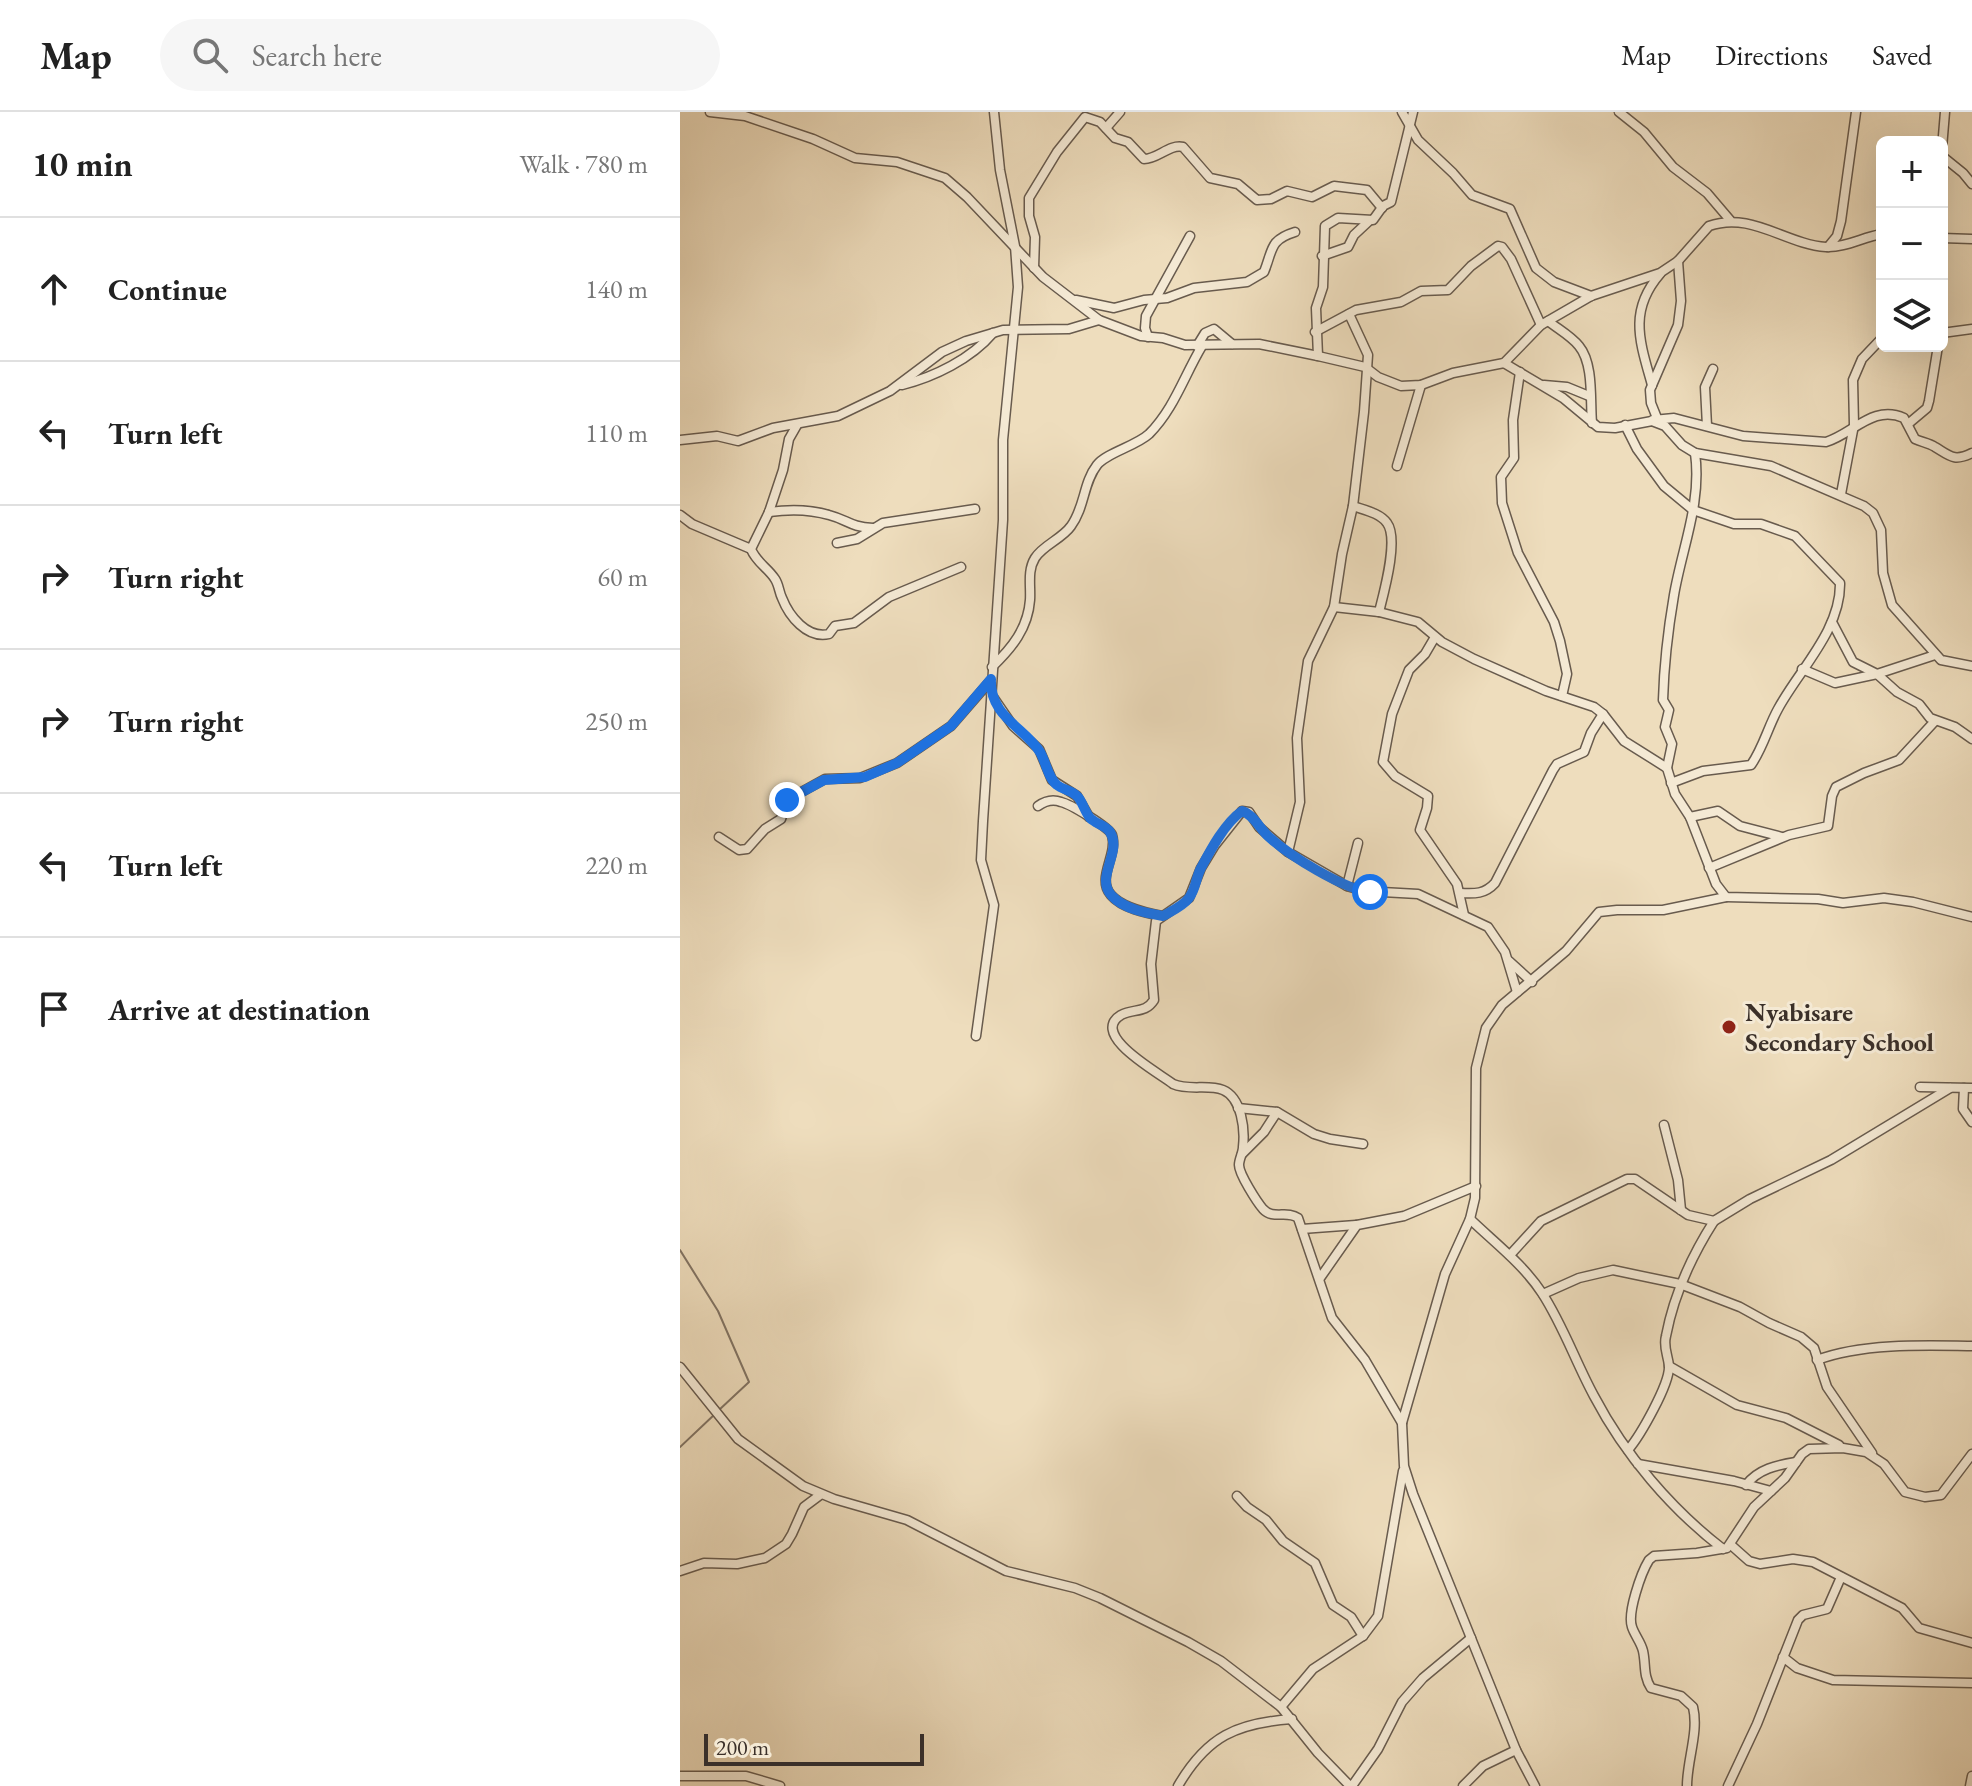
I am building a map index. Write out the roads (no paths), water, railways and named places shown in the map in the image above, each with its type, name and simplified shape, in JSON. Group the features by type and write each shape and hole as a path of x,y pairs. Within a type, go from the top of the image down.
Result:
{"street":[{"path":"710,112 745,116 813,139 855,158 897,162 945,178 1034,268 1099,320 1148,337 1200,346 1259,344 1318,356 1368,369 1391,384 1409,387 1453,373 1504,363 1544,323 1591,296 1660,273 1678,261 1709,226 1730,220 1754,224 1798,242 1828,247 1876,235"},
{"path":"976,1036 994,905 981,860 1004,499 1003,440 1018,287 1015,246 1000,170 994,112"},
{"path":"995,122 1002,112"},
{"path":"1106,128 1120,112"},
{"path":"1402,112 1424,147 1472,195 1510,209 1530,258 1544,276 1591,296"},
{"path":"1322,256 1348,247 1354,235 1376,218 1393,198 1413,112"},
{"path":"1619,112 1644,132 1673,167 1707,193 1730,220"},
{"path":"1828,247 1837,236 1841,221 1856,112"},
{"path":"1943,136 1945,112"},
{"path":"1034,268 1035,237 1029,216 1029,198 1044,170 1084,115 1095,119 1115,138 1128,142 1147,159 1177,146 1183,147 1210,178 1238,184 1257,200 1271,199 1287,191 1312,197 1338,186 1367,190 1382,208"},
{"path":"1948,161 1971,181"},
{"path":"1318,356 1316,300 1323,287 1322,256 1326,223 1338,218 1369,221"},
{"path":"1076,300 1114,308 1167,298 1194,288 1238,284 1257,278 1264,272 1273,244 1284,235 1295,232"},
{"path":"1148,337 1145,322 1153,299 1170,276 1190,236"},
{"path":"1948,238 1972,239"},
{"path":"1315,332 1366,307 1401,302 1421,291 1448,290 1471,266 1498,246 1502,247 1544,323 1583,350 1588,368 1592,423"},
{"path":"1678,261 1681,301 1678,325 1668,355 1652,385 1650,397 1655,420 1695,453 1771,466 1841,494 1873,513 1881,530 1883,573 1892,605 1935,655 1951,663 1972,666"},
{"path":"1652,385 1640,340 1640,312 1647,291 1660,273"},
{"path":"1288,852 1300,802 1297,738 1308,661 1334,607 1353,506 1368,355 1349,314"},
{"path":"898,386 942,352 993,333 1015,328 1069,329 1099,320"},
{"path":"992,667 1019,637 1026,619 1033,561 1069,529 1081,509 1091,474 1101,460 1147,436 1163,418 1178,395 1205,333 1214,329 1232,344"},
{"path":"1948,332 1972,329"},
{"path":"680,440 717,436 738,441 773,428 838,416 898,386 942,371 980,346 993,333"},
{"path":"1841,494 1854,425 1852,391 1856,368 1876,345"},
{"path":"1908,424 1927,408 1937,352"},
{"path":"1504,363 1543,385 1592,423 1605,429 1674,418 1769,440 1826,442 1835,440 1854,425 1892,414 1904,418 1915,439 1934,446 1949,458 1972,453"},
{"path":"1707,426 1705,387 1713,369"},
{"path":"1520,372 1513,420 1514,458 1501,477 1502,503 1518,553 1554,622 1560,641 1567,674 1562,696"},
{"path":"1397,466 1421,385"},
{"path":"1543,385 1567,387 1589,396"},
{"path":"751,549 769,512 783,470 789,439 797,425"},
{"path":"1625,425 1637,449 1664,486 1693,510 1734,524 1767,525 1795,536 1840,583 1832,622 1777,710 1751,765 1703,771 1671,783"},
{"path":"1695,453 1693,510 1673,596 1663,668 1666,685 1663,700 1669,710 1665,727 1672,740 1667,768 1709,868 1720,892 1726,897"},
{"path":"1353,506 1383,518 1391,532 1387,578 1379,612"},
{"path":"837,543 857,539 873,528 892,521 975,509"},
{"path":"769,512 812,510 848,524 873,528"},
{"path":"680,515 692,524 751,549 776,581 787,608 797,621 818,635 829,634 835,626 854,623 889,597 961,567"},
{"path":"1334,607 1379,612 1418,622 1435,637 1474,659 1594,707 1624,741 1667,768"},
{"path":"1832,622 1853,662 1877,674 1897,692 1919,704 1935,721 1955,727 1972,739"},
{"path":"1435,637 1425,654 1409,670 1392,714 1383,762 1395,776 1426,793 1428,803 1420,830 1453,877 1464,915"},
{"path":"1802,669 1835,683 1877,674 1935,655"},
{"path":"719,837 739,850 745,850 765,829 781,819 787,800 824,780 865,777 897,763 951,726 991,679"},
{"path":"990,693 1013,726 1039,749 1056,785 1077,796 1089,818"},
{"path":"1460,893 1479,894 1495,883 1553,770 1557,764 1584,752 1603,714"},
{"path":"1709,868 1783,837 1828,826 1836,787 1899,760 1935,721"},
{"path":"1038,806 1048,801 1062,802 1109,830 1112,855 1105,882 1110,894 1130,907 1163,916"},
{"path":"1402,1423 1365,1360 1332,1318 1302,1229 1293,1214 1272,1214 1262,1207 1239,1168 1242,1122 1231,1097 1222,1090 1173,1084 1126,1052 1114,1032 1115,1022 1120,1016 1144,1009 1154,1000 1151,958 1155,924 1191,896 1201,868 1242,811 1249,812 1259,827 1288,852 1347,886 1364,891 1418,894 1491,929 1509,961 1517,992"},
{"path":"1690,817 1718,811 1740,826 1783,837"},
{"path":"1347,886 1358,843"},
{"path":"1281,1707 1313,1669 1363,1636 1378,1616 1404,1462 1402,1423 1445,1274 1470,1219 1476,1186 1476,1068 1486,1028 1493,1015 1566,951 1599,912 1663,910 1726,897 1803,898 1843,903 1884,898 1972,917"},
{"path":"1509,961 1532,982"},
{"path":"1920,1087 1968,1088 1963,1109 1972,1122"},
{"path":"1628,1450 1647,1422 1664,1383 1669,1366 1664,1340 1680,1284 1714,1221 1750,1199 1831,1160 1950,1088"},
{"path":"1238,1108 1277,1112 1314,1134 1363,1144"},
{"path":"1242,1155 1264,1132 1277,1112"},
{"path":"1664,1125 1678,1180 1681,1210"},
{"path":"1510,1255 1541,1221 1627,1179 1635,1179 1697,1219 1714,1221"},
{"path":"1302,1229 1357,1225 1404,1216 1476,1186"},
{"path":"1470,1219 1510,1255 1543,1294 1597,1401 1628,1450 1685,1517 1749,1561 1767,1564 1805,1560 1902,1608 1919,1628 1972,1643"},
{"path":"1320,1278 1357,1225"},
{"path":"1543,1294 1604,1271 1680,1284 1740,1307 1801,1337 1814,1348 1827,1387 1875,1456 1905,1492 1925,1497 1941,1495 1972,1454"},
{"path":"1817,1360 1845,1351 1972,1346"},
{"path":"1669,1366 1737,1405 1786,1418 1843,1448"},
{"path":"680,1367 738,1439 785,1475 820,1495 907,1520 1006,1571 1075,1588 1100,1598 1211,1655 1281,1707 1318,1753 1351,1786 1378,1749 1402,1702 1423,1678 1471,1638"},
{"path":"1687,1786 1695,1723 1693,1707 1681,1696 1651,1688 1646,1680 1643,1650 1631,1619 1640,1580 1649,1560 1654,1556 1727,1547 1754,1507 1785,1478 1809,1449 1843,1448 1861,1450 1875,1456"},
{"path":"1404,1462 1413,1494 1516,1750 1535,1786"},
{"path":"1746,1485 1756,1474 1796,1462"},
{"path":"1638,1464 1771,1491"},
{"path":"680,1571 704,1563 737,1564 765,1558 786,1544 804,1507 820,1495"},
{"path":"1237,1496 1266,1520 1283,1541 1315,1563 1333,1605 1351,1617 1363,1636"},
{"path":"1728,1786 1757,1724 1798,1620 1803,1615 1827,1609 1841,1577"},
{"path":"1783,1657 1797,1668 1833,1680 1972,1683"},
{"path":"1178,1786 1210,1746 1224,1734 1265,1721 1292,1719"},
{"path":"1463,1786 1483,1766 1516,1750"},
{"path":"680,1776 740,1776 751,1782 780,1786"},
{"path":"1970,1786 1972,1776"}],"waterway":[{"path":"680,1250 718,1311 749,1382 719,1410"},
{"path":"680,1447 715,1414"}],"place":[{"name":"Nyabisare Secondary School","path":"1729,1027"}]}
